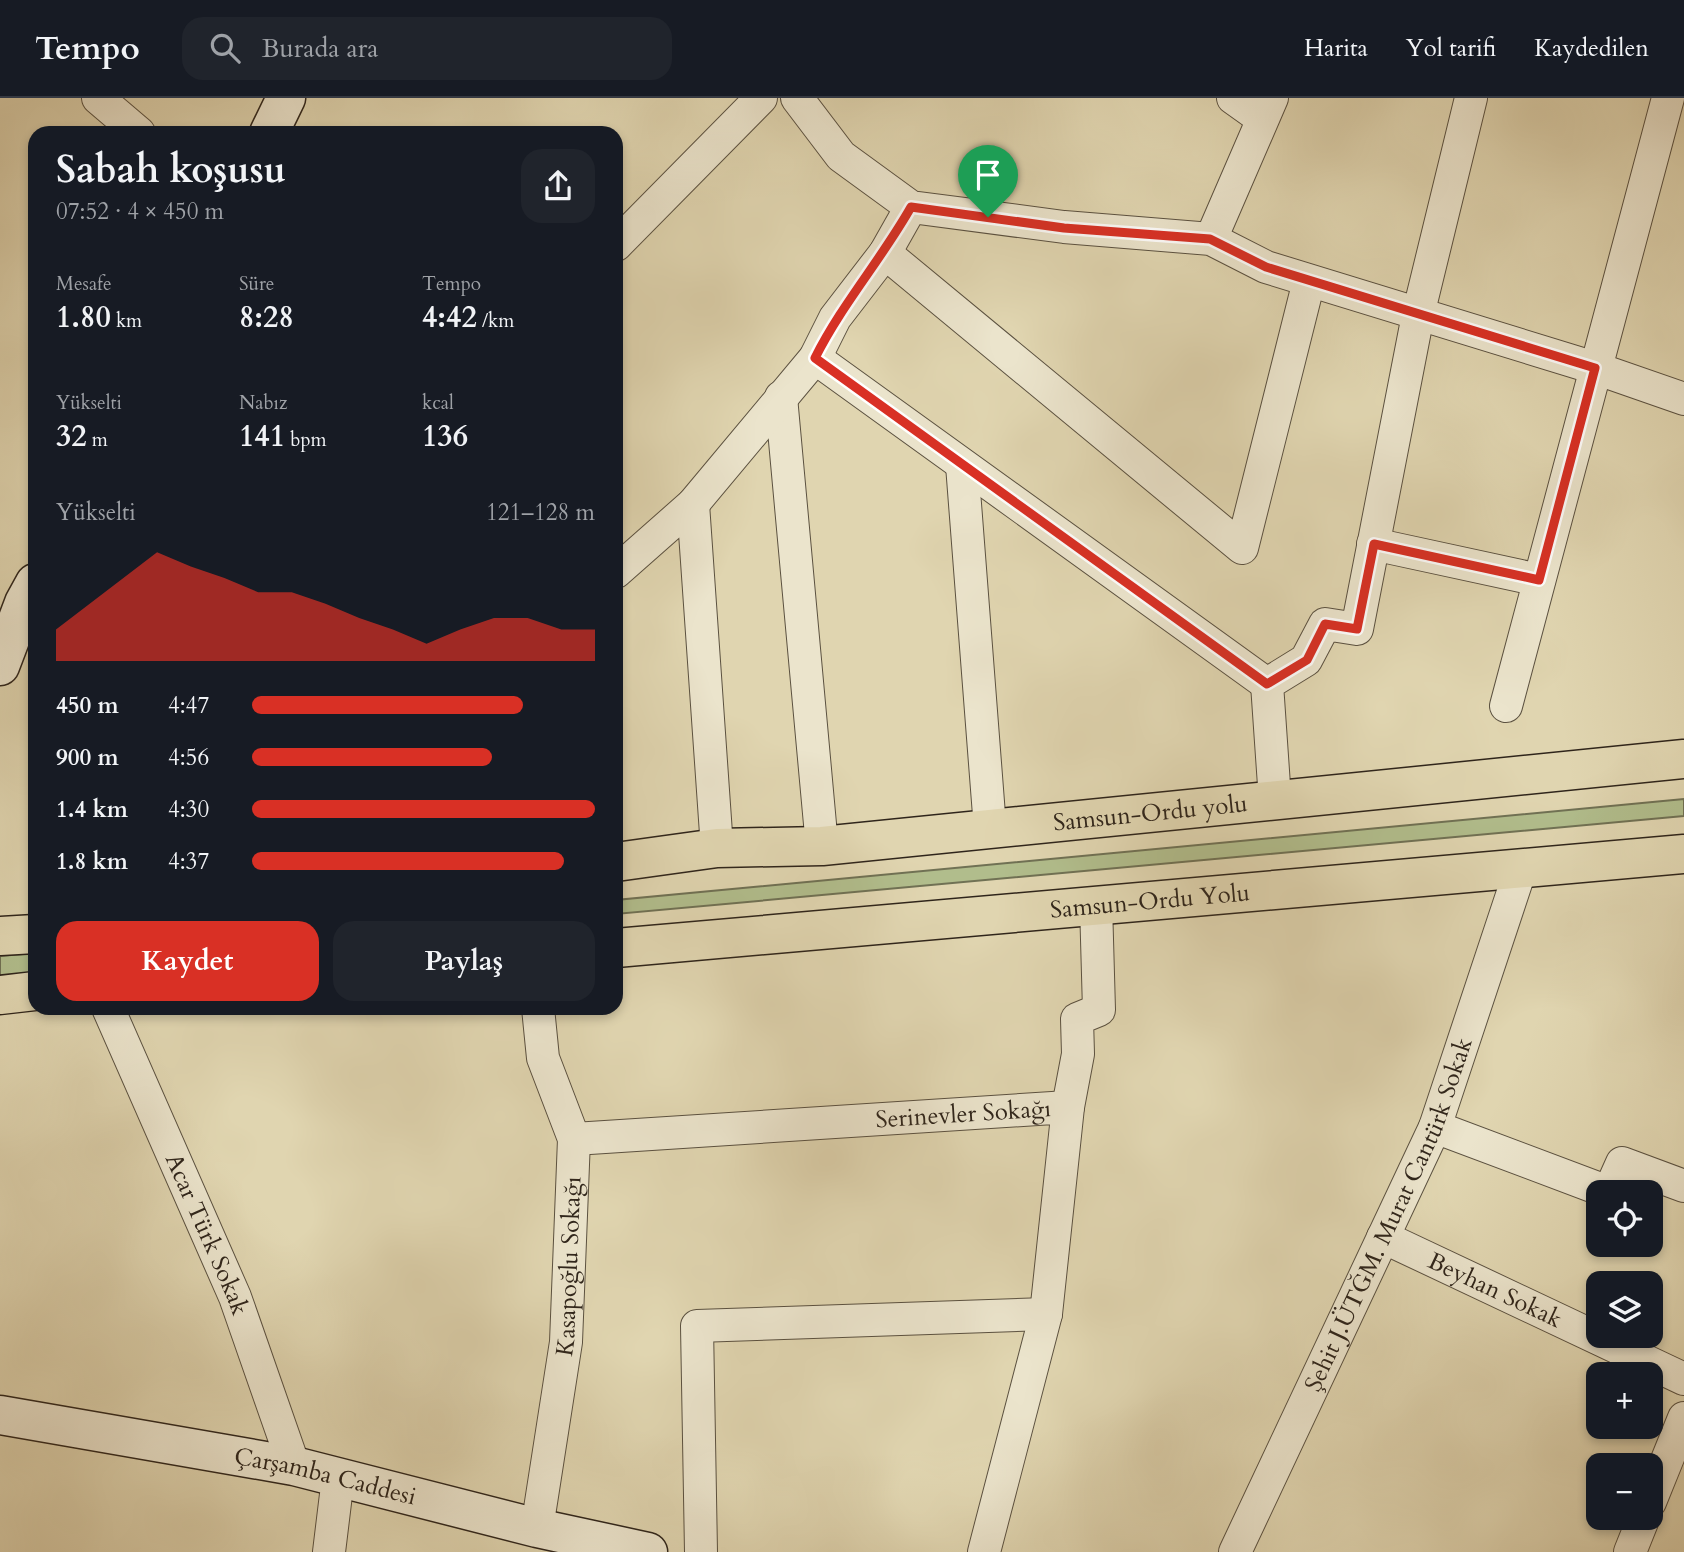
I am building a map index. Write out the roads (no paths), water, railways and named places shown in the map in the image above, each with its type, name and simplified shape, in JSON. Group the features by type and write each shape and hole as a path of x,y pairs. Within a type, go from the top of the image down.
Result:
{"highway":[{"name":"Samsun-Ordu yolu","path":"623,861 717,848 822,846 1684,759"},
{"name":"Samsun-Ordu Yolu","path":"623,947 1684,854"},
{"path":"0,936 28,934"},
{"path":"0,995 28,992"}],"main road":[{"path":"272,126 285,98"},
{"path":"0,666 28,596"},
{"name":"Çarşamba Caddesi","path":"0,1415 294,1466 537,1528 648,1552"}],"street":[{"path":"98,98 131,126"},
{"path":"623,238 761,98"},
{"path":"797,98 841,156 911,207 1064,228 1210,239 1266,267 1595,368 1684,399"},
{"path":"1210,239 1267,108 1233,98"},
{"path":"1267,684 1307,660 1325,624 1357,629 1418,315 1471,98"},
{"path":"1506,706 1668,98"},
{"path":"623,566 693,504 815,358 835,318 885,253 911,207"},
{"path":"885,253 1242,548 1309,281"},
{"path":"815,358 1267,684"},
{"path":"781,397 822,846"},
{"path":"962,465 990,828"},
{"path":"693,504 717,848"},
{"path":"1374,544 1539,580"},
{"path":"1267,684 1275,800"},
{"name":"Şehit J.ÜTĞM. Murat Cantürk Sokak","path":"1242,1549 1435,1126 1521,868"},
{"path":"1068,1107 1078,1054 1077,1019 1099,1010 1096,904"},
{"name":"Acar Türk Sokak","path":"111,1015 234,1297 294,1466"},
{"name":"Kasapoğlu Sokağı","path":"537,1528 566,1342 574,1139 543,1058 539,1015"},
{"name":"Serinevler Sokağı","path":"574,1139 1068,1107 1046,1314 984,1552"},
{"path":"1435,1126 1586,1184"},
{"path":"1614,1180 1622,1163 1684,1186"},
{"name":"Beyhan Sokak","path":"1383,1237 1684,1379"},
{"path":"701,1552 697,1326 1046,1314"},
{"path":"1663,1470 1684,1418"},
{"path":"329,1552 338,1478"},
{"path":"1630,1552 1639,1530"}]}
